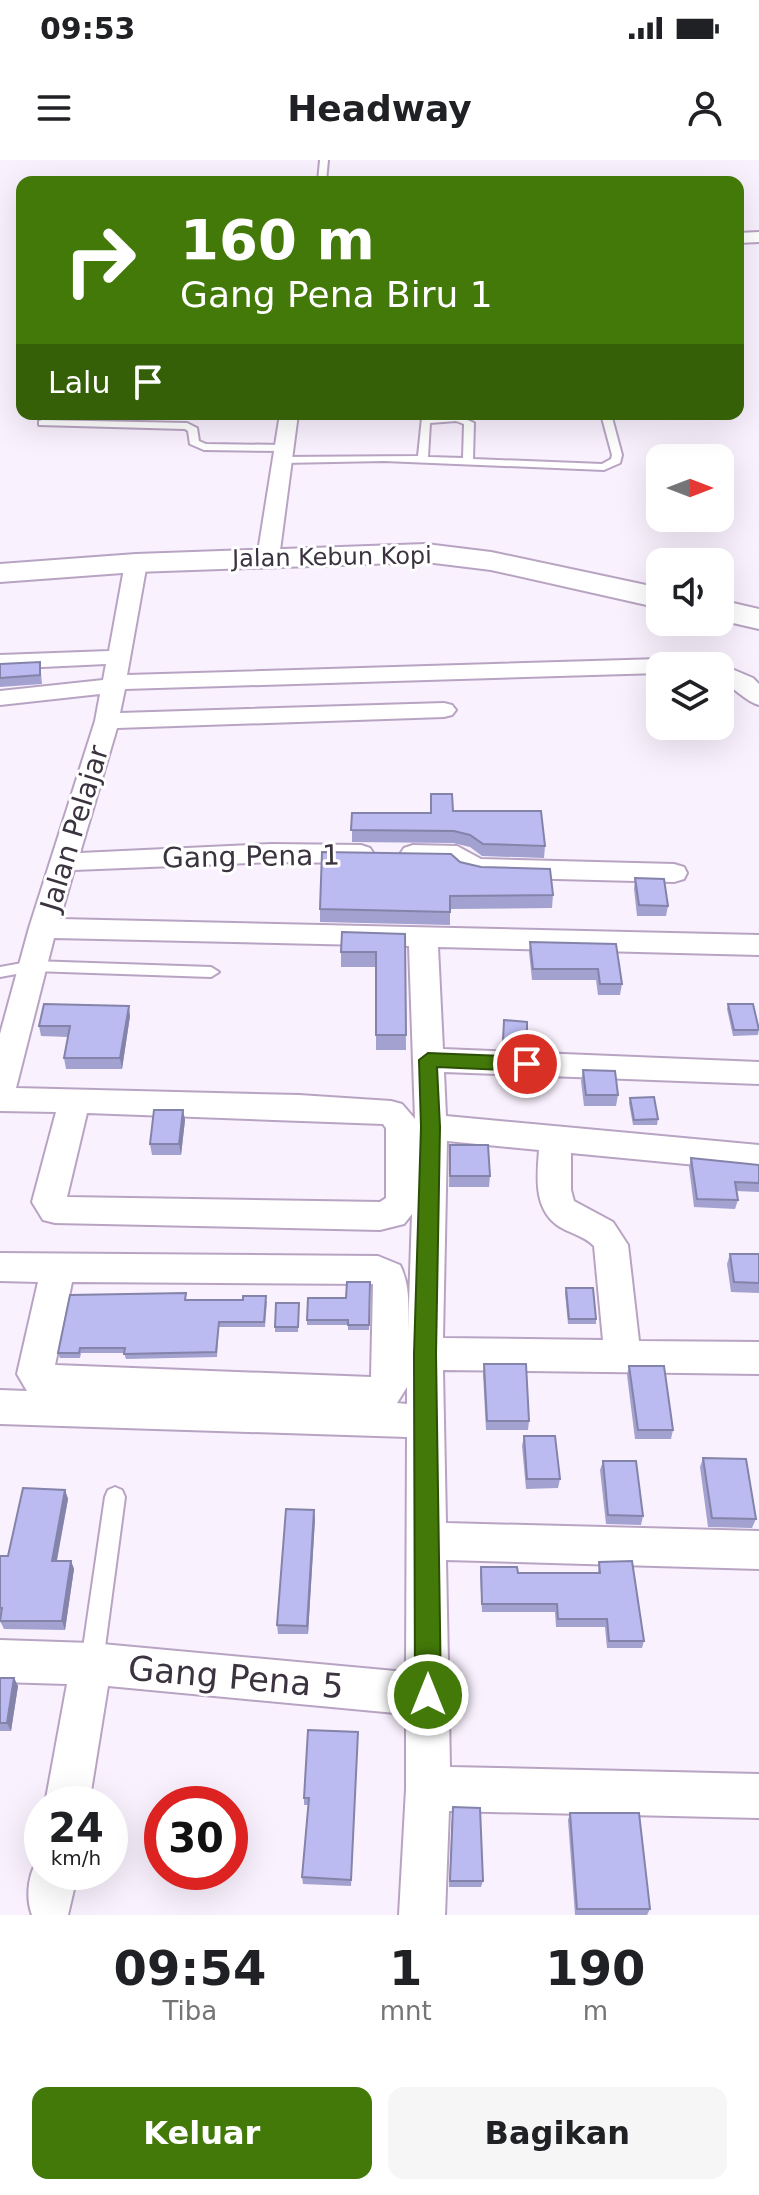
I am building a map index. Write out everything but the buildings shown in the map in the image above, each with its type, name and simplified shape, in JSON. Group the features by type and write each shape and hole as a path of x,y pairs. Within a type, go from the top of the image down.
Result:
{"main road":[{"name":"Jalan Kebun Kopi","path":"0,573 136,563 426,553 460,555 646,595"},
{"path":"734,613 759,619"}],"street":[{"path":"268,558 288,420"},
{"name":"Jalan Pelajar","path":"0,1090 43,928 107,721 136,563"},
{"path":"0,662 114,675 646,666"},
{"path":"0,698 114,675"},
{"path":"734,678 745,683 759,698"},
{"path":"107,721 444,710"},
{"name":"Gang Pena 1","path":"63,862 272,853 453,855 460,856 469,866 481,868 674,873"},
{"path":"43,928 759,945"},
{"path":"422,1915 428,1789 425,1354 431,1127 423,937"},
{"path":"428,1060 759,1073"},
{"path":"0,1099 299,1107 391,1113 402,1124 403,1202 392,1214 380,1216 55,1210 49,1202 74,1102"},
{"path":"431,1127 759,1158"},
{"path":"555,1138 556,1201 565,1213 604,1232 611,1245 623,1356"},
{"path":"0,1267 378,1270 388,1275 391,1285 389,1386 382,1394 41,1381 35,1374 58,1269"},
{"path":"425,1354 759,1358"},
{"path":"0,1407 426,1421"},
{"path":"428,1541 759,1550"},
{"name":"Gang Pena 5","path":"0,1661 91,1664 428,1695"},
{"path":"70,1786 91,1664"},
{"path":"428,1789 759,1796"}],"lane":[{"path":"423,460 425,420"},
{"path":"462,420 469,423 468,462"},
{"path":"42,423 187,426 193,430 194,442 204,447 284,454 611,465 617,455 608,420"},
{"path":"0,972 33,966 211,972"},
{"path":"91,1664 115,1497"}],"route":[{"path":"428,1695 425,1354 431,1127 428,1060 527,1064"}]}
